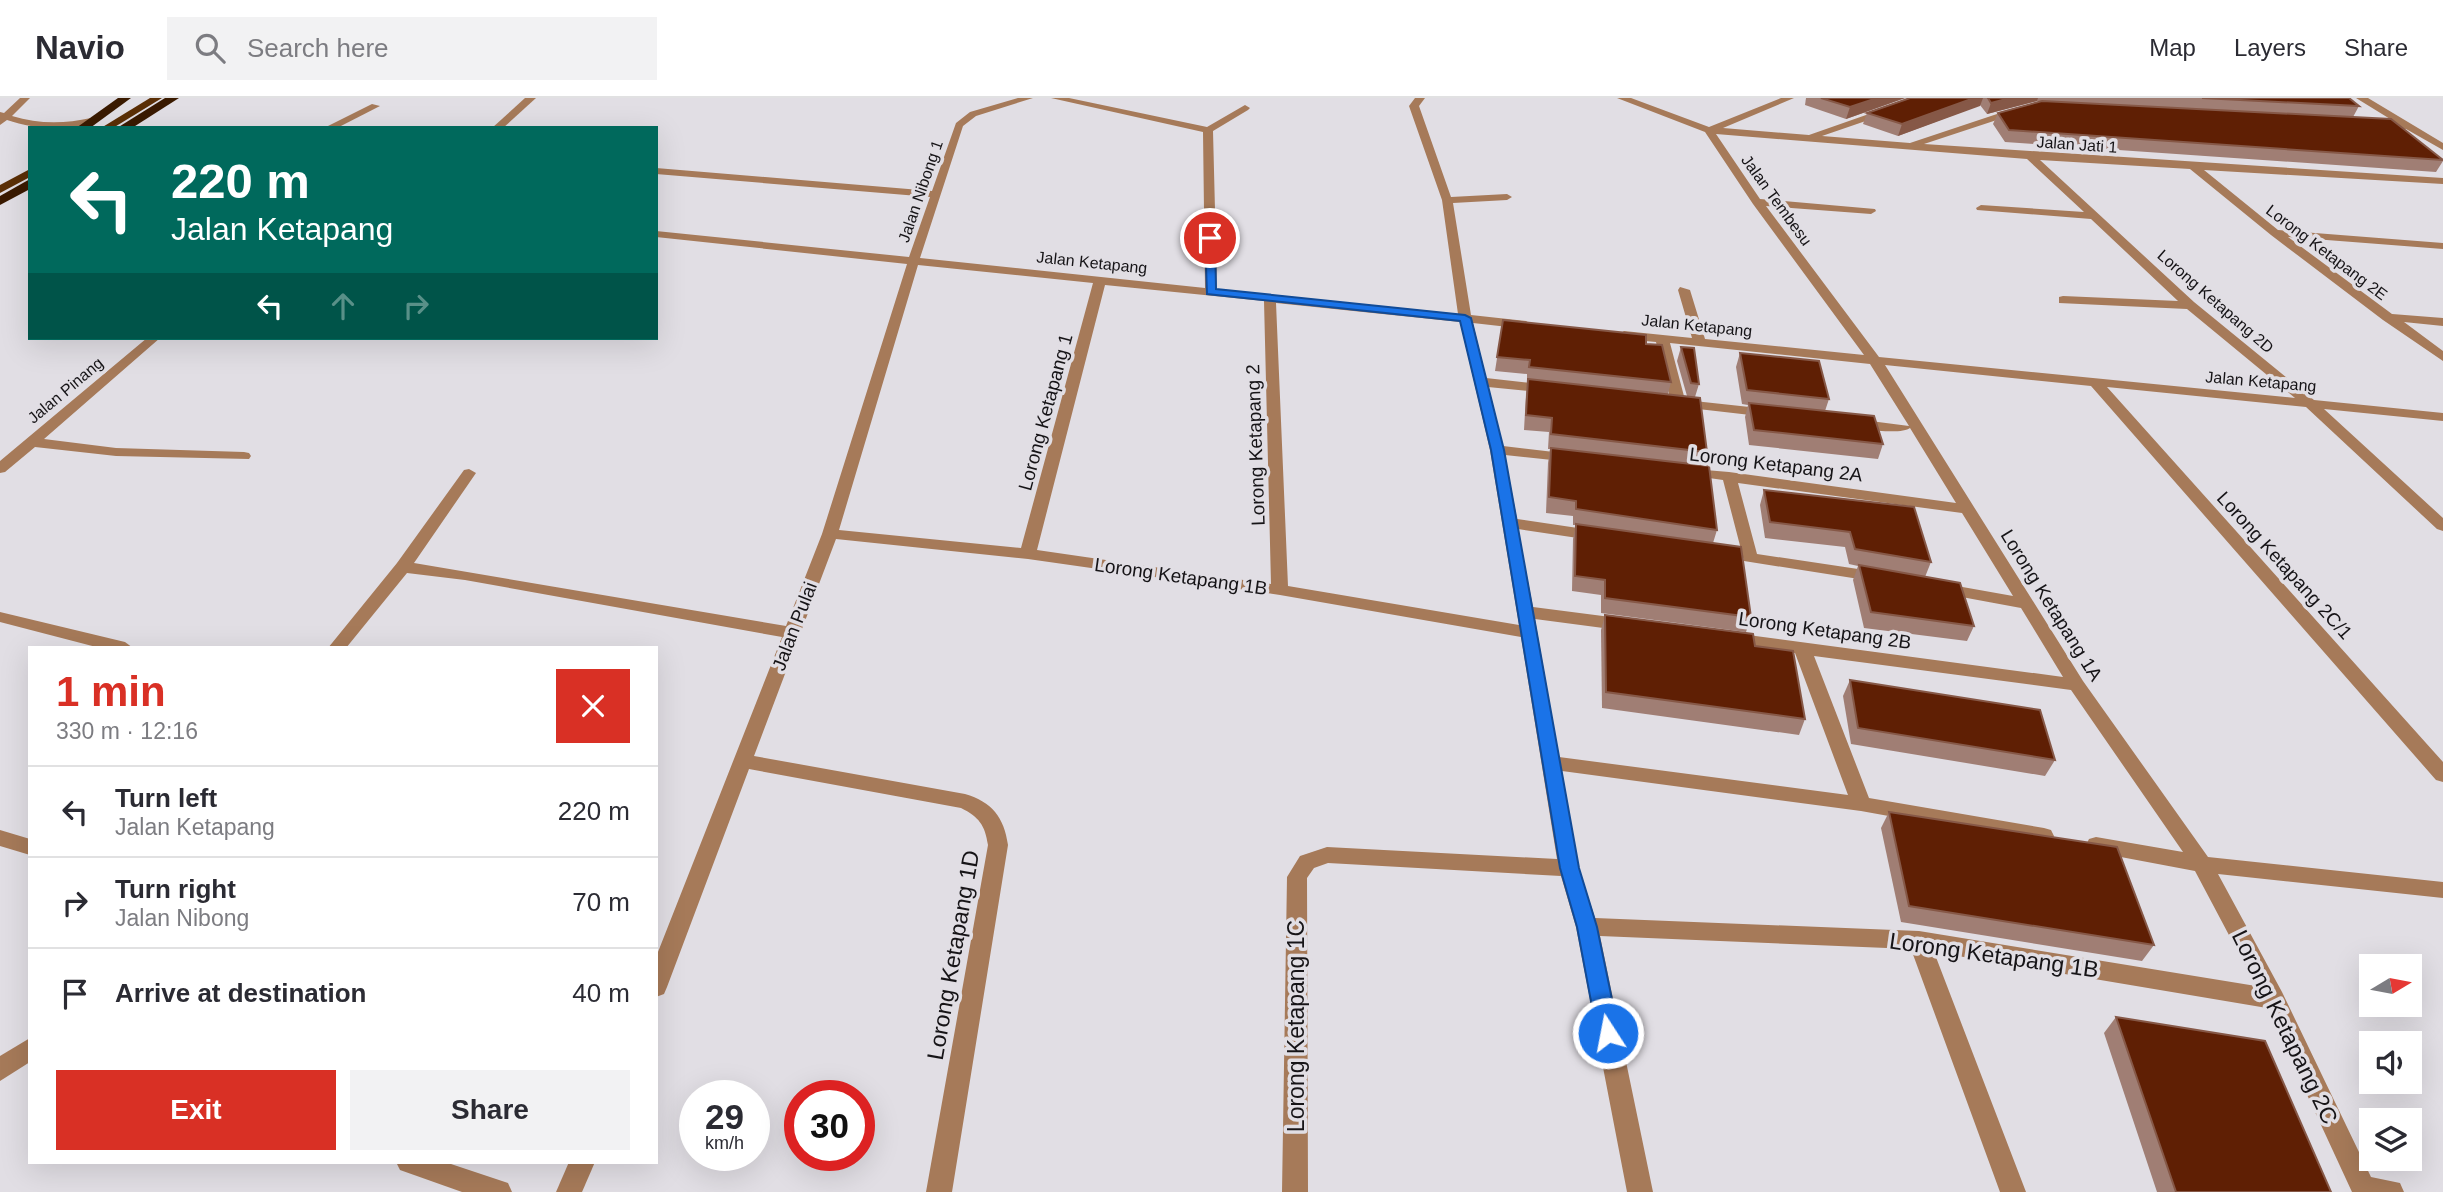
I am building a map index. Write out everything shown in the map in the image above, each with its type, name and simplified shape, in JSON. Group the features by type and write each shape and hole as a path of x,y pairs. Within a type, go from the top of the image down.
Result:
{"highway":[{"path":"87,126 125,98"},
{"path":"126,126 173,98"},
{"path":"0,201 28,177"}],"main road":[{"path":"87,126 139,98"},
{"path":"109,126 157,98"},
{"path":"0,179 28,163"},
{"path":"0,190 28,176"}],"street":[{"path":"3,117 25,98"},
{"path":"499,126 531,98"},
{"path":"1056,98 1208,130 1245,108"},
{"path":"1419,98 1414,106 1447,200 1465,318 1497,450 1570,868 1587,927 1640,1192"},
{"path":"1622,98 1709,130 1789,98"},
{"path":"2361,98 2443,147"},
{"name":"Jalan Nibong 1","path":"914,259 959,125 973,114 1020,99"},
{"path":"333,126 375,106"},
{"path":"1806,138 1894,108"},
{"path":"1905,147 2027,109"},
{"path":"3,117 31,125 87,126"},
{"path":"2366,124 2407,126"},
{"path":"1208,130 1211,292"},
{"name":"Jalan Jati 1","path":"1709,130 2030,156 2443,181"},
{"name":"Jalan Tembesu","path":"1709,130 1757,202 1876,362"},
{"name":"Lorong Ketapang 2D","path":"2030,156 2190,305 2309,403 2443,526"},
{"name":"Lorong Ketapang 2E","path":"2194,167 2385,317 2443,357"},
{"path":"658,171 935,194"},
{"path":"1447,200 1507,197"},
{"path":"1757,202 1871,211"},
{"path":"1981,208 2094,216"},
{"name":"Jalan Ketapang","path":"658,233 1544,327"},
{"path":"2275,233 2443,246"},
{"name":"Jalan Pulai","path":"658,982 830,534 914,259"},
{"name":"Lorong Ketapang 1","path":"1028,554 1100,281"},
{"path":"1684,290 1700,343"},
{"name":"Lorong Ketapang 2","path":"1270,299 1280,590"},
{"path":"2063,300 2190,305"},
{"path":"2385,317 2443,322"},
{"name":"Jalan Ketapang","path":"1609,334 2443,417"},
{"path":"1662,339 1672,403 1784,415"},
{"name":"Jalan Pinang","path":"0,469 152,340"},
{"name":"Lorong Ketapang 1A","path":"1876,362 2077,685 2202,864"},
{"path":"1481,382 1560,391"},
{"name":"Lorong Ketapang 2C/1","path":"2096,383 2443,775"},
{"path":"1837,421 1903,428"},
{"path":"31,442 116,452 244,456"},
{"path":"1497,450 1593,461"},
{"name":"Lorong Ketapang 2A","path":"1674,470 1967,509"},
{"path":"338,646 403,567 469,473"},
{"path":"1729,476 1743,557 1806,564 1889,579"},
{"path":"1510,523 1617,539"},
{"name":"Lorong Ketapang 1B","path":"830,534 1028,554 1280,590 1530,633"},
{"path":"403,567 465,575 792,633"},
{"path":"1930,586 2026,604"},
{"path":"1526,612 1650,628"},
{"path":"0,617 117,646"},
{"name":"Lorong Ketapang 2B","path":"1719,637 2077,685"},
{"path":"1802,648 1861,804"},
{"name":"Lorong Ketapang 1D","path":"741,761 965,802 985,810 996,825 998,845 939,1192"},
{"path":"1552,763 1861,804 2202,864 2443,890"},
{"path":"0,838 28,845"},
{"name":"Lorong Ketapang 1C","path":"1295,1192 1297,877 1307,862 1327,855 1570,868"},
{"name":"Lorong Ketapang 2C","path":"2202,864 2274,999 2364,1190"},
{"name":"Lorong Ketapang 1B","path":"1587,927 1919,940 2274,999"},
{"path":"1919,940 2013,1192"},
{"path":"0,1070 28,1049"},
{"path":"415,1164 499,1192"},
{"path":"569,1192 581,1164"},
{"path":"2364,1190 2391,1192"}],"building":[{"path":"1821,98 1877,98 1850,107"},
{"path":"1910,98 1974,98 1902,124 1867,113"},
{"path":"1988,98 2010,98 1991,103"},
{"path":"2202,98 2349,98 2359,106"},
{"path":"2042,101 2391,119 2443,160 2009,130 1998,113"},
{"path":"1503,320 1646,335 1646,344 1662,345 1671,382 1529,367 1530,360 1497,357"},
{"path":"1681,347 1694,348 1699,384 1691,383"},
{"path":"1740,353 1819,361 1829,399 1747,390"},
{"path":"1528,379 1700,398 1707,452 1551,434 1552,418 1526,415"},
{"path":"1749,403 1874,416 1883,444 1754,430"},
{"path":"1551,448 1709,466 1717,530 1576,509 1576,501 1549,497"},
{"path":"1764,490 1914,507 1931,562 1855,549 1850,532 1770,522"},
{"path":"1576,524 1741,547 1751,617 1605,598 1605,580 1575,576"},
{"path":"1859,565 1960,583 1974,626 1871,612"},
{"path":"1605,615 1753,634 1755,646 1793,651 1805,719 1606,692"},
{"path":"1850,680 2040,710 2055,760 1858,728"},
{"path":"1889,812 2117,847 2154,945 1909,906"},
{"path":"2116,1017 2265,1041 2331,1192 2176,1192"}],"route":[{"path":"1210,238 1211,292 1465,318 1497,450 1570,868 1587,927 1608,1033"}]}
